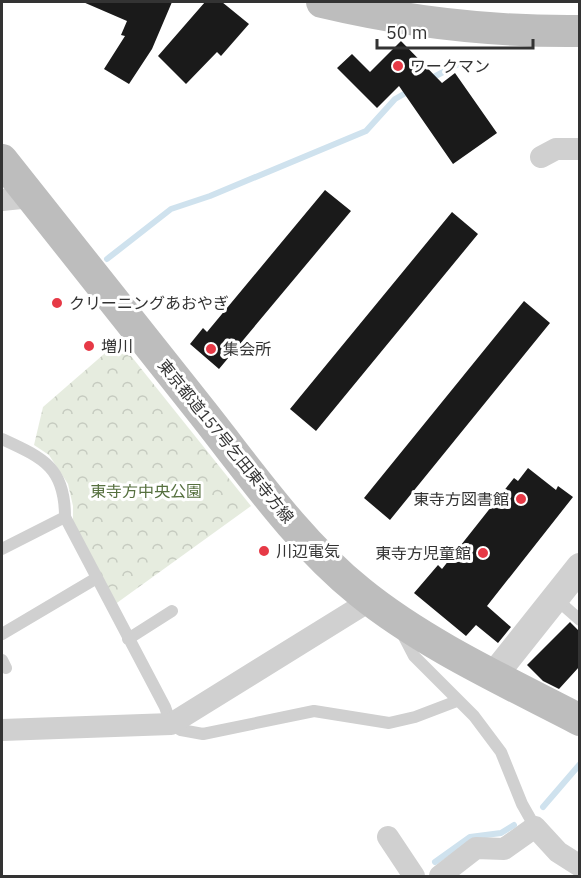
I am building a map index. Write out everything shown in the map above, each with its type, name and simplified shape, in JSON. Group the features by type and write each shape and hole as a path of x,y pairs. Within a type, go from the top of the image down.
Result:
{"main road":[{"path":"322,2 391,16 453,25 508,30 579,31"},
{"name":"東京都道157号乞田東寺方線","path":"2,160 16,199 292,524 349,582 382,608 494,675 579,720"}],"street":[{"path":"541,157 556,149 579,149"},
{"path":"494,675 579,567"},
{"path":"2,730 171,724 382,608"},
{"path":"440,876 476,848 504,849 535,827 558,852 579,866"},
{"path":"388,837 414,876"}],"lane":[{"path":"2,439 40,457 58,476 65,495 65,517 95,579 165,707 171,724 181,730 203,734 314,711 389,723 415,717 457,701"},
{"path":"2,549 65,517"},
{"path":"2,634 95,579"},
{"path":"554,597 579,620"},
{"path":"382,608 414,656 474,716 501,752 522,804 535,827"},
{"path":"128,639 172,611"}],"green space":[{"name":"東寺方中央公園","path":"119,341 251,506 114,605 73,526 73,506 68,484 49,455 34,445 43,407"}],"building":[{"path":"83,2 172,2 152,49 129,84 104,69 125,36 121,35 127,21"},
{"path":"205,2 222,2 249,24 221,56 217,52 186,84 158,56"},
{"path":"401,41 442,83 455,73 497,133 453,164 399,86 377,108 337,68 352,54 370,72"},
{"path":"325,190 351,211 219,369 190,344 203,328 207,332"},
{"path":"452,212 478,234 316,431 290,409"},
{"path":"524,301 550,323 390,520 364,498"},
{"path":"528,468 556,490 558,486 573,497 487,606 511,627 498,643 476,625 466,636 414,593 438,565 442,569 514,478 518,481"},
{"path":"570,622 579,631 579,667 559,689 543,681 527,665"}],"waterway":[{"path":"430,79 462,62"},
{"path":"107,259 171,209 210,196 366,131 395,99 411,90"},
{"path":"543,807 580,764"},
{"path":"435,862 470,837 501,833 514,825"}],"place":[{"name":"ワークマン","path":"398,66"},
{"name":"クリーニングあおやぎ","path":"57,303"},
{"name":"増川","path":"89,346"},
{"name":"集会所","path":"211,349"},
{"name":"東寺方図書館","path":"521,499"},
{"name":"川辺電気","path":"264,551"},
{"name":"東寺方児童館","path":"483,553"}]}
